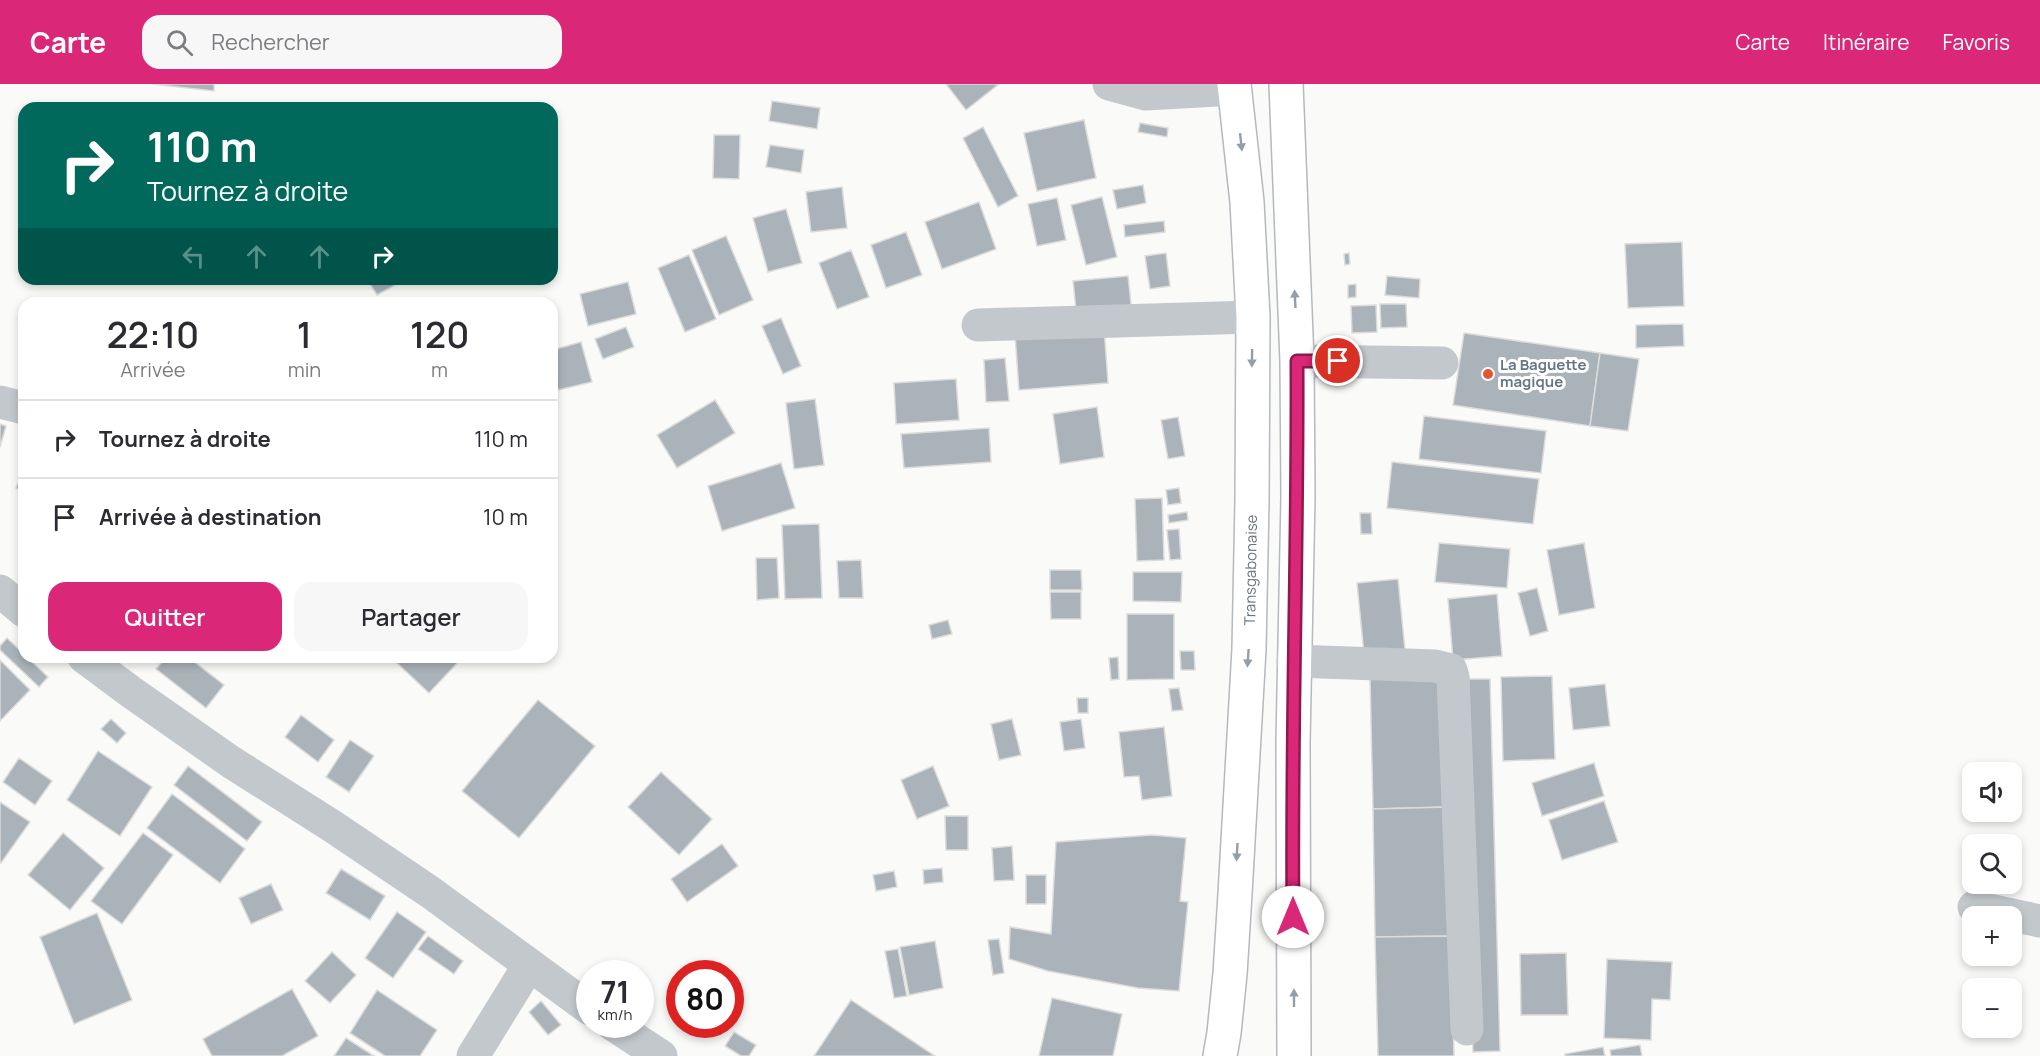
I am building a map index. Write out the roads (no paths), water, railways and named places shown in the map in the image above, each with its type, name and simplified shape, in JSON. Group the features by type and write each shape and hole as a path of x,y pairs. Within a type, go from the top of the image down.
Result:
{"highway":[{"path":"1286,84 1297,361 1298,497 1293,661 1294,1056"},
{"name":"Transgabonaise","path":"1220,1056 1230,974 1249,649 1252,501 1253,317 1247,202 1235,87"}],"street":[{"path":"1109,84 1146,94 1235,87"},
{"path":"978,325 1253,317"},
{"path":"1297,361 1442,363"},
{"path":"0,402 18,406"},
{"path":"0,591 18,606"},
{"path":"1293,661 1435,666 1451,670 1467,1029"},
{"path":"92,663 231,762 430,892 576,999"},
{"path":"2022,917 2040,921"},
{"path":"473,1056 529,965"},
{"path":"633,1038 661,1056"}],"place":[{"name":"La Baguette magique","path":"1488,374"}]}
